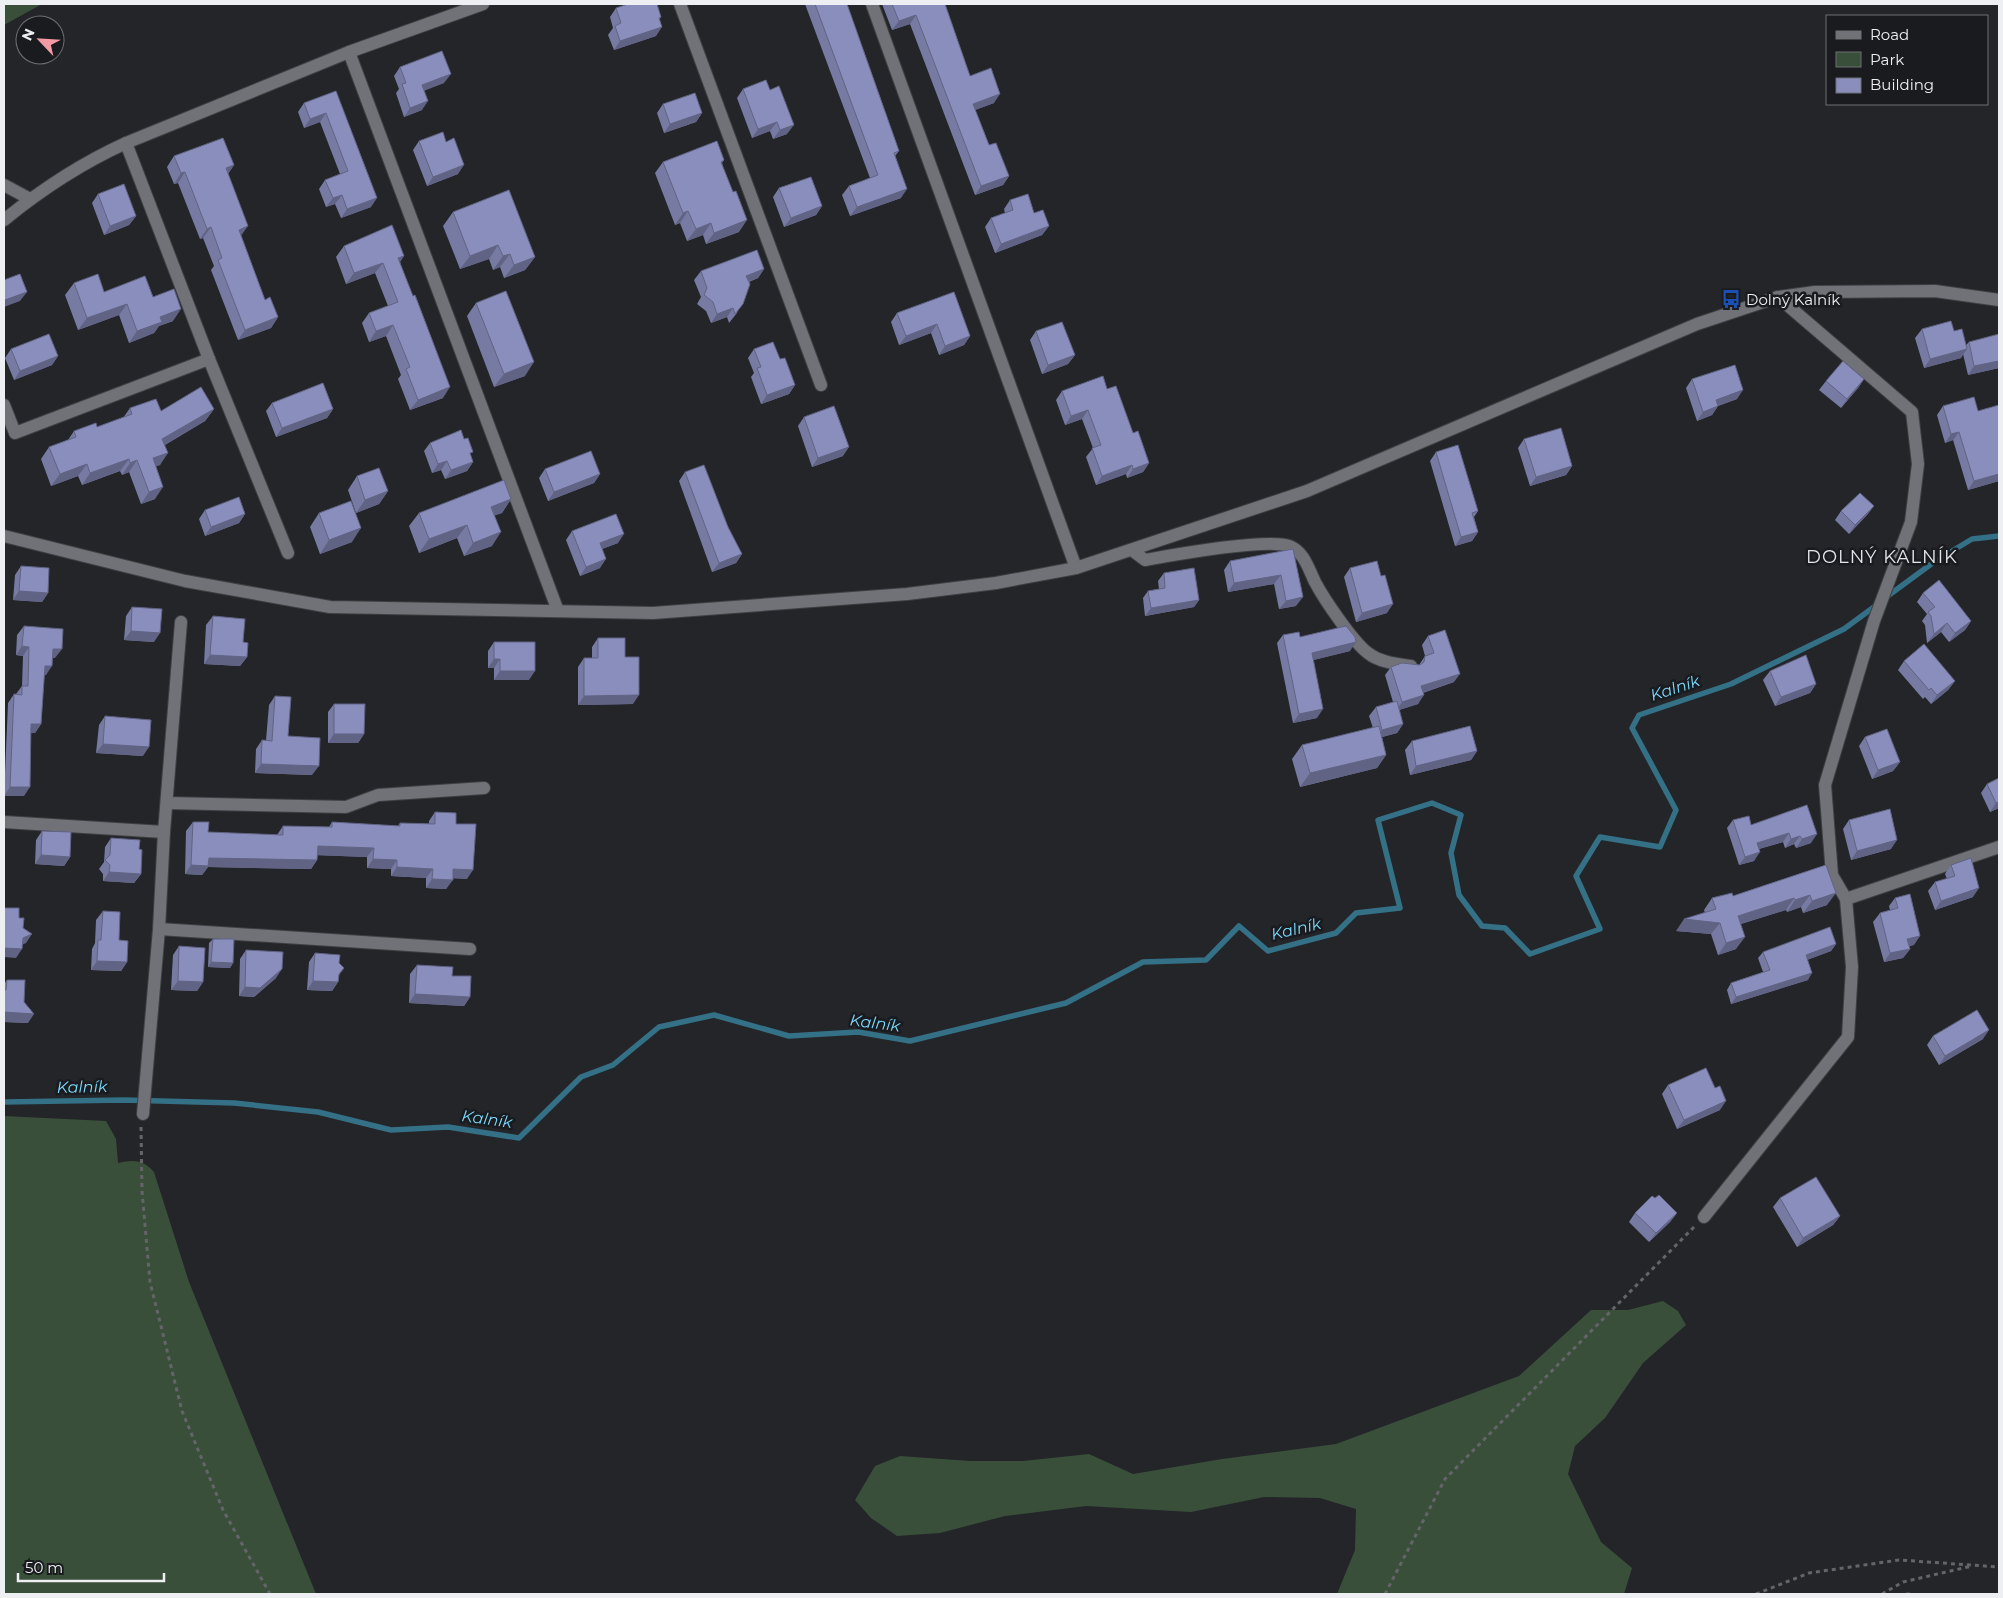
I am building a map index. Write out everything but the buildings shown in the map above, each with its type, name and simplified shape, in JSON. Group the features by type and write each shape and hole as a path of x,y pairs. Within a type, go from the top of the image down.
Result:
{"street":[{"path":"4,220 30,199 90,159 349,52 483,4"},
{"path":"680,4 822,385"},
{"path":"872,4 1076,568"},
{"path":"349,52 558,611"},
{"path":"126,143 209,360 288,553"},
{"path":"4,185 30,199"},
{"path":"4,536 185,581 330,607 653,613 907,594 996,583 1076,568 1307,492 1697,324 1778,297 1816,292 1935,291 1999,300"},
{"path":"1704,1217 1848,1037 1852,967 1846,898 1832,875 1824,785 1874,621 1911,522 1918,464 1912,412 1778,297"},
{"path":"4,404 16,433 209,360"},
{"path":"1133,550 1145,560 1214,549 1271,544 1289,546 1300,554 1316,585 1334,612 1368,654 1389,662 1411,666"},
{"path":"143,1114 159,929 164,832 181,622"},
{"path":"167,802 346,807 378,795 484,788"},
{"path":"4,822 164,832"},
{"path":"1846,898 1999,847"},
{"path":"159,929 470,949"}],"path":[{"path":"143,1114 140,1145 150,1282 182,1411 223,1510 270,1594"},
{"path":"1385,1594 1445,1479 1704,1217"},
{"path":"1756,1594 1809,1573 1899,1560 1999,1567"},
{"path":"1882,1594 1903,1582 1976,1566"},
{"path":"1906,1594 1911,1594"}],"green space":[{"path":"4,4 42,4 22,15 15,15 15,19 4,25"},
{"path":"4,1116 106,1121 116,1139 118,1163 129,1161 142,1163 154,1172 189,1282 316,1594 4,1594"},
{"path":"1663,1301 1678,1311 1686,1325 1643,1363 1605,1418 1575,1446 1568,1474 1601,1542 1632,1568 1624,1594 1337,1594 1355,1550 1356,1509 1320,1498 1264,1497 1191,1512 1086,1506 1005,1516 940,1533 897,1536 871,1518 855,1500 875,1466 900,1456 970,1461 1023,1461 1089,1454 1133,1474 1222,1459 1336,1444 1519,1376 1591,1310 1628,1310"}],"waterway":[{"name":"Kalník","path":"1885,598 1934,562 1972,539 1999,536"},
{"name":"Kalník","path":"4,1102 124,1100 234,1103 318,1112 391,1130 448,1127 519,1138 581,1077 613,1065 659,1027 714,1015 789,1036 858,1032 910,1041 1066,1003 1143,962 1206,960 1239,926 1268,951 1336,933 1356,913 1400,908 1378,820 1432,803 1461,815 1451,853 1459,895 1482,926 1505,928 1530,954 1600,929 1576,876 1600,837 1660,847 1676,810 1632,728 1639,715 1731,684 1844,629 1878,604"}],"place":[{"name":"Dolný Kalník","path":"1731,299"}],"district":[{"name":"DOLNÝ KALNÍK","path":"1882,557"}]}
